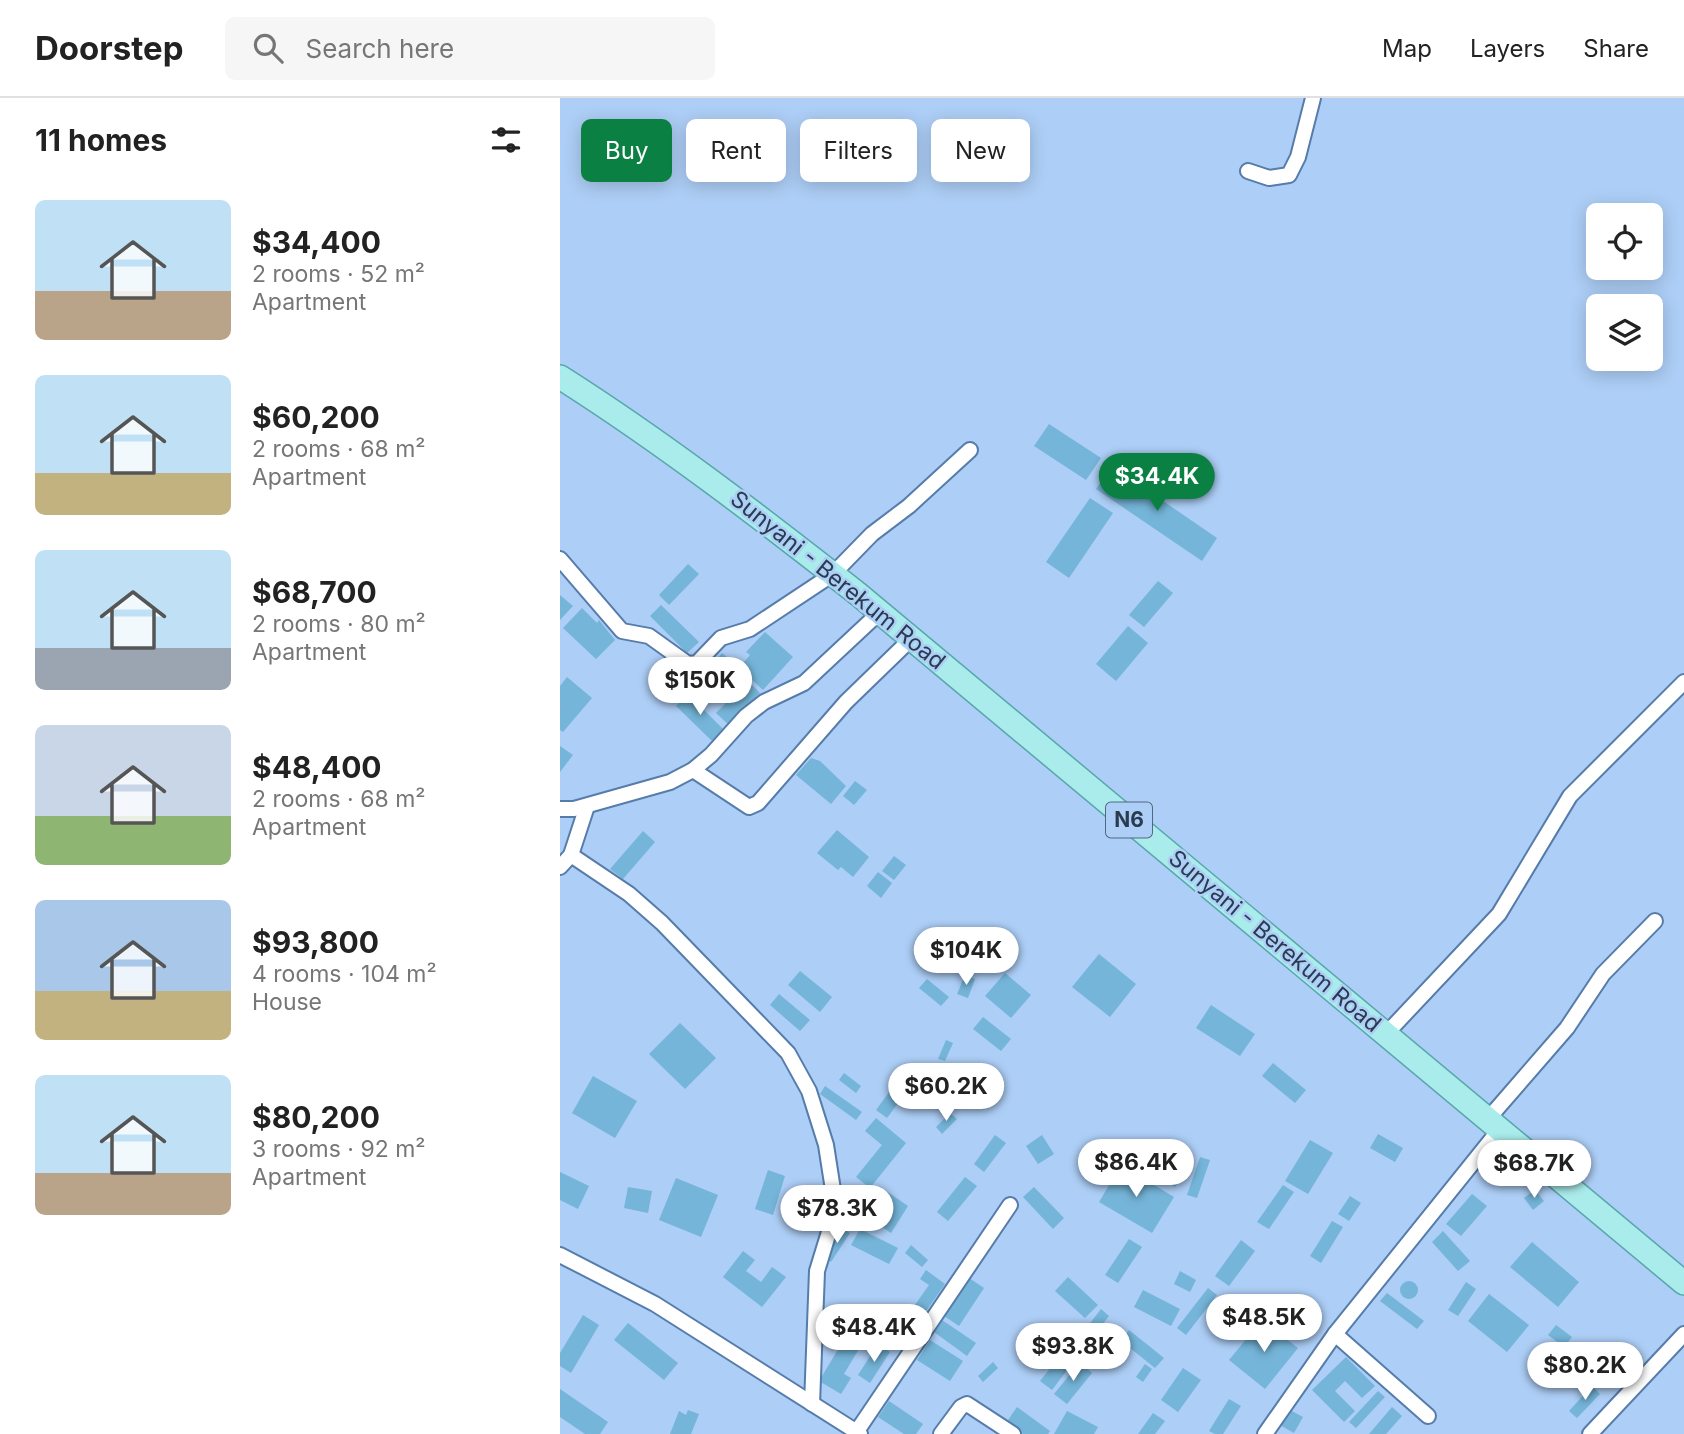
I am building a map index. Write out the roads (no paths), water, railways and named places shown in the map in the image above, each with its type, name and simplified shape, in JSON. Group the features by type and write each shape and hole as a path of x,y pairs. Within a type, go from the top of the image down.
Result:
{"main road":[{"name":"Sunyani - Berekum Road","path":"560,377 617,413 733,496 833,574 1684,1283"}],"street":[{"path":"1248,171 1269,178 1289,175 1298,157 1313,98"},
{"path":"560,559 622,631 649,636 688,664 697,663 722,638 750,629 833,574 872,534 909,506 970,450"},
{"path":"560,809 587,806 670,782 692,770 711,755 747,716 764,702 804,683 880,612"},
{"path":"692,770 749,807 758,803 846,702 912,638"},
{"path":"1386,1034 1499,914 1570,796 1684,682"},
{"path":"560,867 571,855 587,806"},
{"path":"571,855 629,894 671,933 788,1053 809,1091 826,1145 836,1209 817,1271 812,1404"},
{"path":"1265,1434 1335,1334 1567,1028 1603,974 1655,921"},
{"path":"560,1255 626,1287 857,1433 1010,1205"},
{"path":"1335,1334 1428,1416"},
{"path":"1590,1434 1684,1334"},
{"path":"941,1434 961,1407 967,1404 1013,1434"}]}
